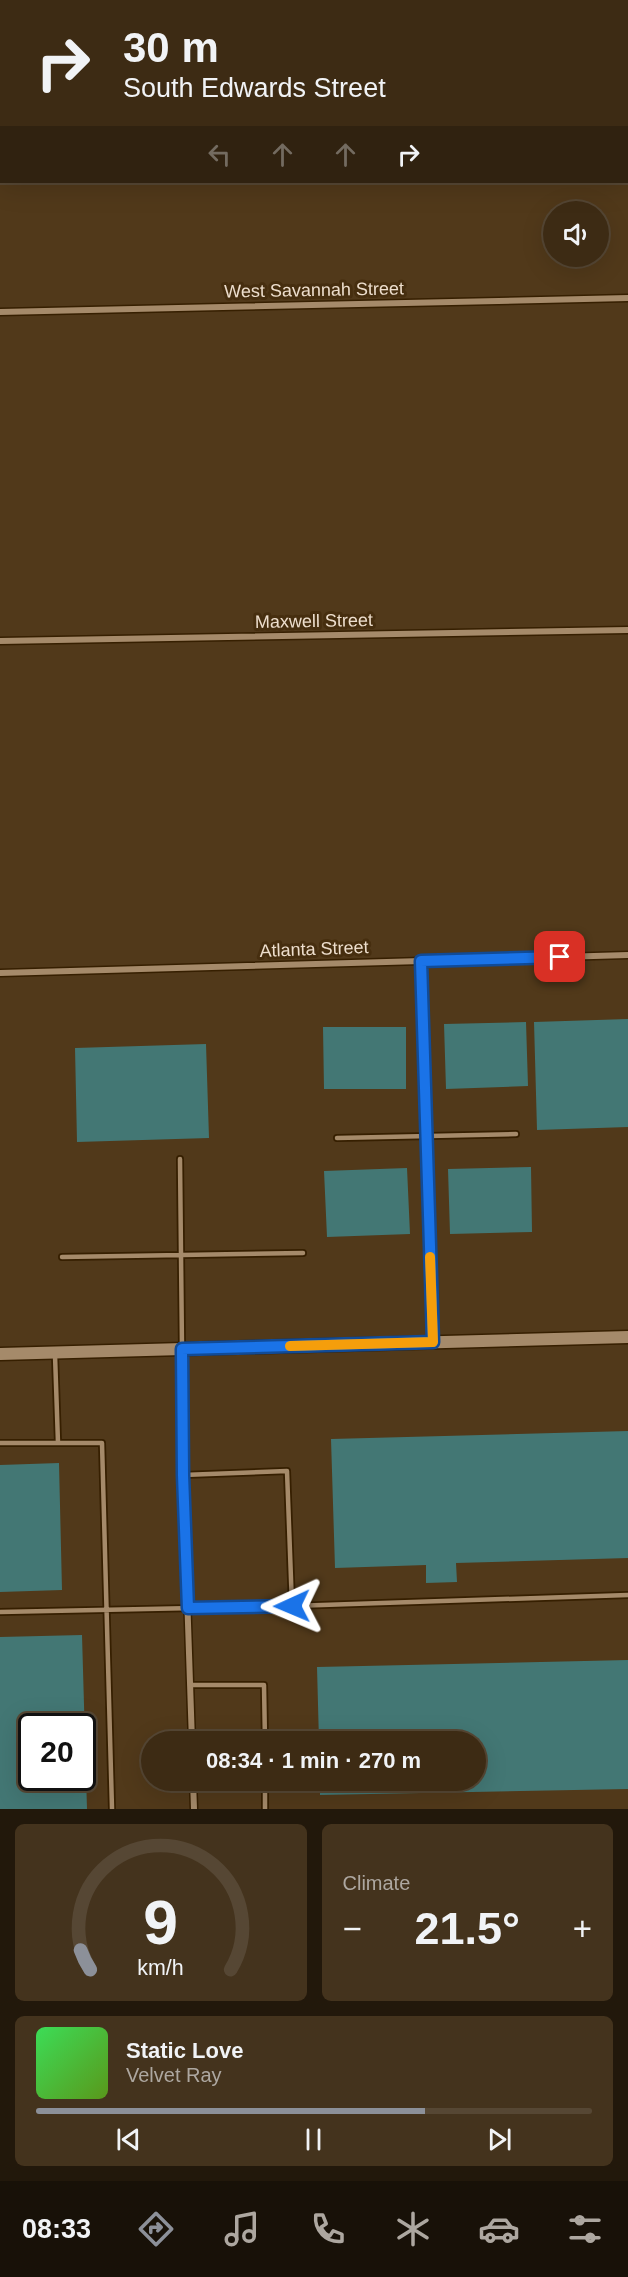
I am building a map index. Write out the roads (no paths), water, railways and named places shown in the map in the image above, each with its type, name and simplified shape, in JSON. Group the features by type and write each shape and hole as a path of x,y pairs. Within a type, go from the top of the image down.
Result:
{"main road":[{"path":"0,1354 628,1337"}],"street":[{"name":"West Savannah Street","path":"0,312 628,298"},
{"name":"Maxwell Street","path":"0,641 628,630"},
{"name":"Atlanta Street","path":"0,973 628,955"},
{"path":"182,1349 183,1475 192,1731"},
{"path":"193,1791 194,1809"}],"lane":[{"path":"421,961 433,1342"},
{"path":"337,1138 516,1134"},
{"path":"180,1159 182,1349"},
{"path":"62,1257 303,1252"},
{"path":"55,1352 58,1443"},
{"path":"0,1443 102,1443 112,1809"},
{"path":"183,1475 287,1472 292,1606"},
{"path":"0,1612 108,1611 628,1595"},
{"path":"190,1685 264,1685 265,1731"},
{"path":"265,1791 265,1809"}]}
